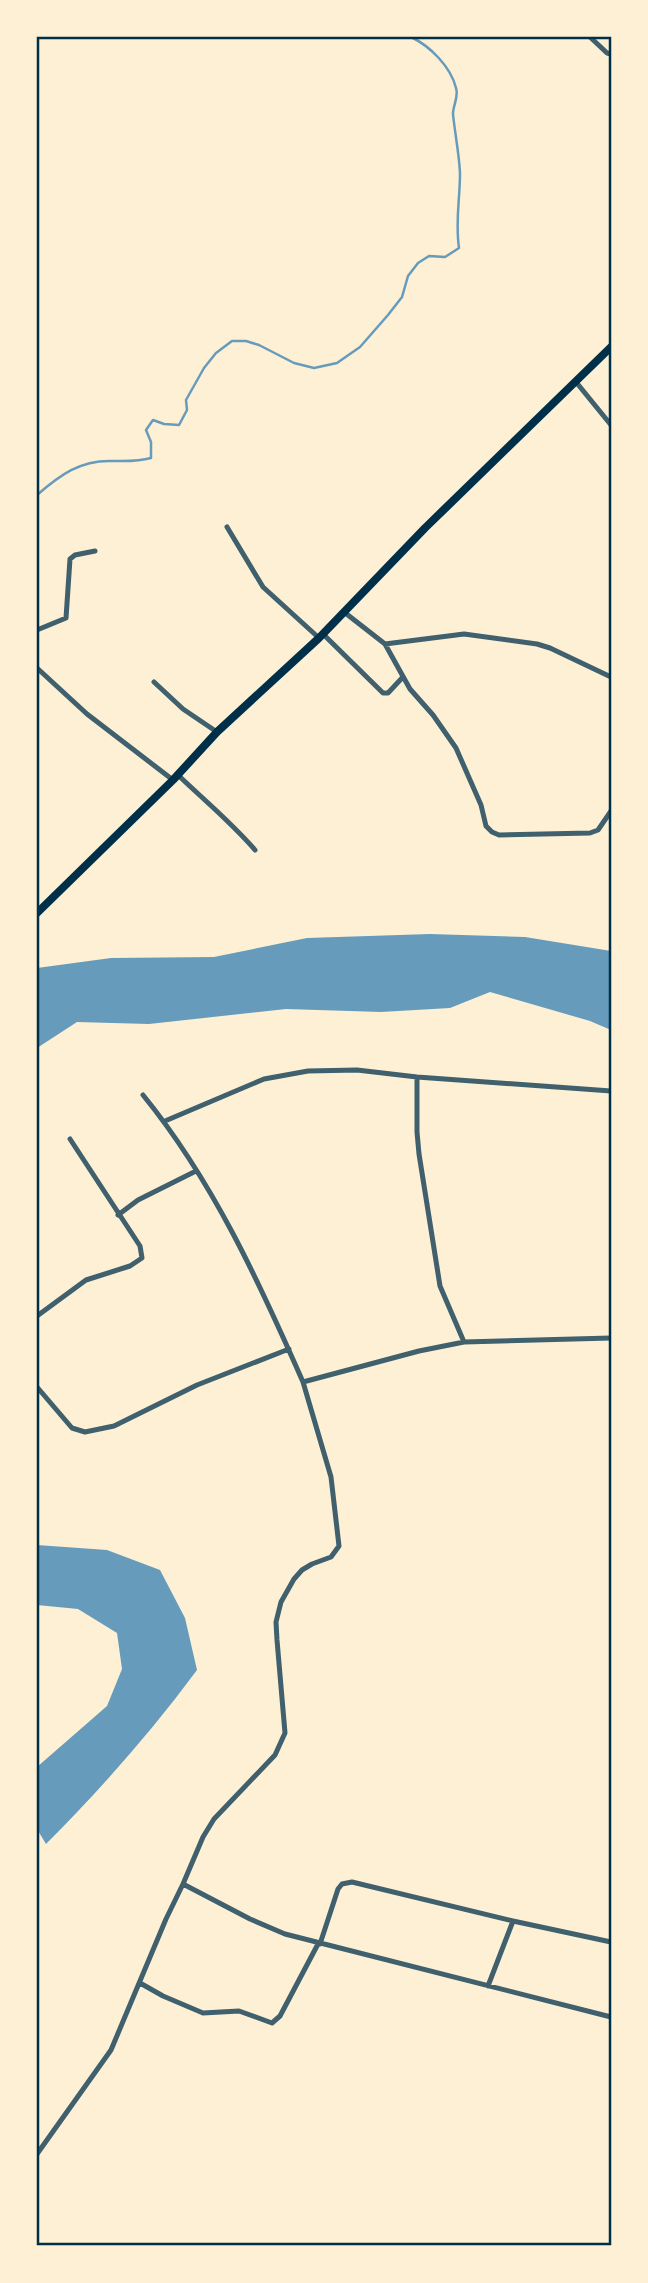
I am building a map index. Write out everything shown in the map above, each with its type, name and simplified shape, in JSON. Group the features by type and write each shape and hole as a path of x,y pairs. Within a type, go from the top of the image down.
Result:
{"main road":[{"path":"37,913 175,778 217,732 321,636 425,528 611,347"}],"street":[{"path":"590,37 611,54"},
{"path":"576,382 611,425"},
{"path":"227,527 263,587 383,693 388,693 402,678"},
{"path":"37,630 66,618 70,559 75,555 95,551"},
{"path":"344,612 385,644 402,678 446,731 481,805 485,826 492,832 499,835 590,833 598,830 611,811"},
{"path":"385,644 455,634 541,645 611,677"},
{"path":"37,668 87,714 175,778 230,823 255,850"},
{"path":"154,682 183,709 217,732"},
{"path":"164,1121 247,1085 284,1074 331,1069 611,1091"},
{"path":"417,1077 418,1143 440,1286 464,1342"},
{"path":"37,2154 107,2059 166,1919 214,1819 268,1763 282,1742 285,1724 276,1640 278,1612 288,1589 302,1570 331,1557 339,1546 331,1477 303,1382 289,1349 248,1261 196,1171 164,1121 143,1095"},
{"path":"37,1316 86,1280 130,1266 142,1258 140,1246 70,1139"},
{"path":"118,1215 138,1200 196,1171"},
{"path":"303,1382 419,1351 464,1342 611,1338"},
{"path":"37,1387 72,1428 92,1431 114,1426 197,1385 289,1349"},
{"path":"140,1983 203,2013 239,2011 272,2023 280,2016 319,1944 338,1889 342,1884 352,1882 611,1942"},
{"path":"183,1884 266,1927 319,1944 611,2017"},
{"path":"488,1986 513,1921"}],"water":[{"path":"430,934 525,937 611,951 611,1030 590,1021 490,992 450,1008 381,1012 286,1009 149,1024 77,1022 37,1048 37,968 111,958 214,957 307,938"},
{"path":"37,1545 107,1550 160,1570 185,1618 197,1670 125,1760 46,1844 37,1829 37,1767 107,1706 122,1669 117,1633 78,1609 37,1605"}],"waterway":[{"path":"37,495 62,475 80,466 101,461 151,458 151,442 146,430 153,420 179,425 187,410 186,400 204,368 216,353 232,341 259,345 294,363 314,368 337,363 360,347 388,315 402,297 408,276 418,263 429,256 445,257 459,248 460,173 453,114 456,88 450,72 439,58 411,37"}]}
